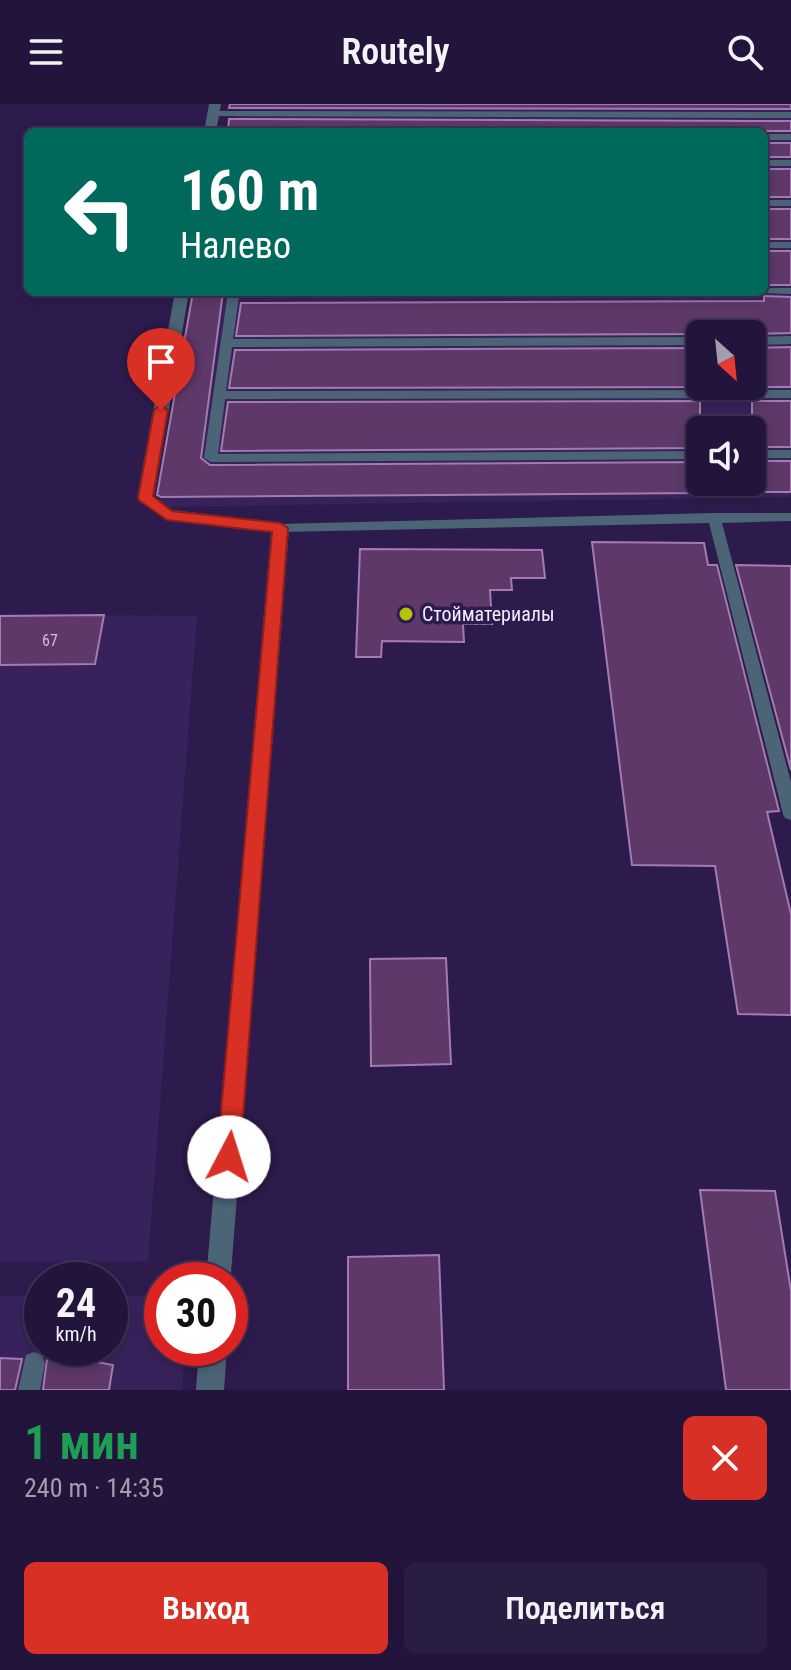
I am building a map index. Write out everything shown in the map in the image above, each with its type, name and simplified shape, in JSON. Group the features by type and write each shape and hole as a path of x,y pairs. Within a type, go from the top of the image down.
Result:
{"street":[{"path":"211,128 214,108"},
{"path":"181,296 145,498 167,515 280,528 220,1262"},
{"path":"210,1390 212,1366"}],"lane":[{"path":"214,108 791,115"},
{"path":"768,137 791,137"},
{"path":"768,163 791,163"},
{"path":"768,203 791,203"},
{"path":"768,245 791,245"},
{"path":"768,291 791,291"},
{"path":"234,296 211,458 686,455"},
{"path":"766,341 791,340"},
{"path":"227,343 686,341"},
{"path":"220,395 791,394"},
{"path":"766,454 791,454"},
{"path":"714,517 791,814"},
{"path":"280,528 791,517"},
{"path":"29,1390 33,1366"}],"shaded area":[{"path":"239,104 791,104 791,497 158,507 201,296 768,296 768,128 235,128"},
{"path":"0,614 197,616 148,1261 0,1262"},
{"path":"0,1296 24,1296 24,1366 128,1366 128,1296 144,1296 144,1366 184,1366 182,1390 0,1390"}],"building":[{"path":"230,104 791,104 791,109 229,108"},
{"path":"229,119 791,121 791,131 768,131 768,128 228,128"},
{"path":"768,143 791,143 791,157 768,157"},
{"path":"768,169 791,169 791,197 768,197"},
{"path":"768,209 791,209 791,239 768,239"},
{"path":"768,251 791,251 791,285 768,285"},
{"path":"192,296 222,296 201,458 210,465 686,462 686,493 157,495"},
{"path":"764,296 791,297 791,333 766,334 766,320 686,320 686,334 236,336 241,303 764,301"},
{"path":"791,347 791,387 766,387 766,348"},
{"path":"686,348 686,387 229,388 235,350"},
{"path":"700,401 700,416 686,416 686,448 221,451 228,402"},
{"path":"752,401 791,401 791,447 766,447 766,416 752,416"},
{"path":"766,461 791,461 791,492 766,492"},
{"path":"592,542 704,543 708,565 717,565 779,811 767,812 791,914 791,1015 738,1014 715,866 632,865"},
{"path":"360,549 542,550 545,578 511,578 512,590 490,590 492,624 463,624 464,642 382,641 381,657 356,657"},
{"path":"736,565 791,566 791,770"},
{"path":"104,615 95,664 0,665 0,616"},
{"path":"446,958 451,1064 371,1066 370,959"},
{"path":"700,1190 775,1191 791,1291 791,1390 726,1390"},
{"path":"439,1255 444,1390 348,1390 348,1257"},
{"path":"0,1358 22,1359 15,1390 0,1390"},
{"path":"46,1366 113,1366 109,1390 43,1390"}],"place":[{"name":"Стойматериалы","path":"406,614"}],"route":[{"path":"161,410 145,498 167,515 280,528 229,1157"}]}
